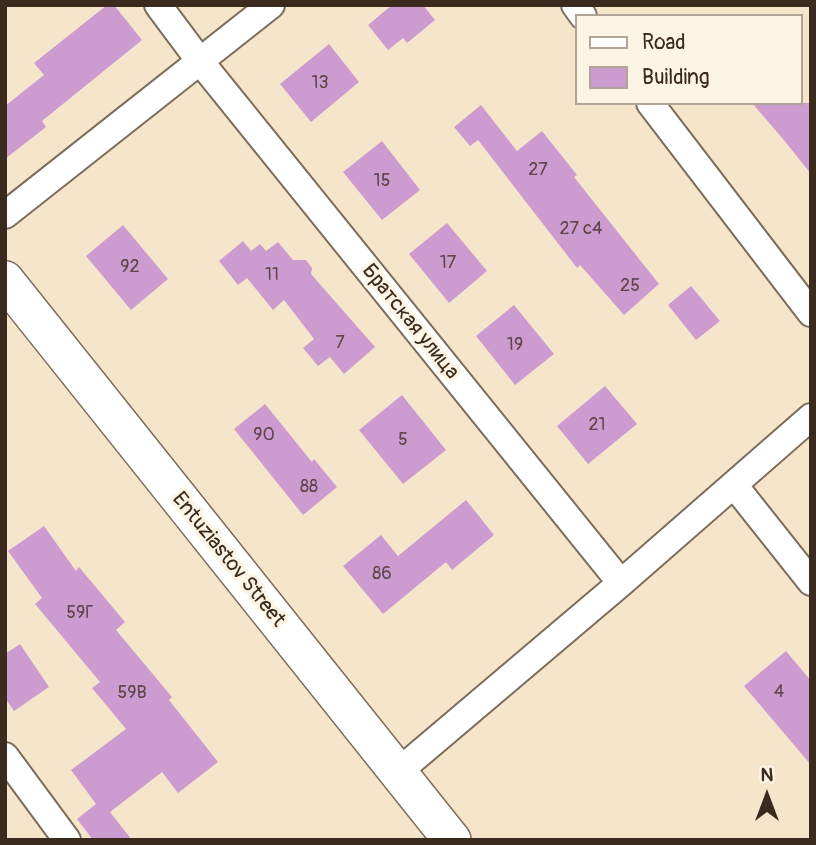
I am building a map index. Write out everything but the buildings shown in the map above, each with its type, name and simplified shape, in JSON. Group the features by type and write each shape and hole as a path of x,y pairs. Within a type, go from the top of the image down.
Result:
{"street":[{"name":"Братская улица","path":"158,5 199,60 621,583"},
{"path":"5,215 271,5"},
{"path":"652,105 811,313"},
{"name":"Entuziastov Street","path":"5,280 452,840"},
{"path":"398,772 811,417"},
{"path":"734,485 811,582"},
{"path":"5,756 67,840"}]}
